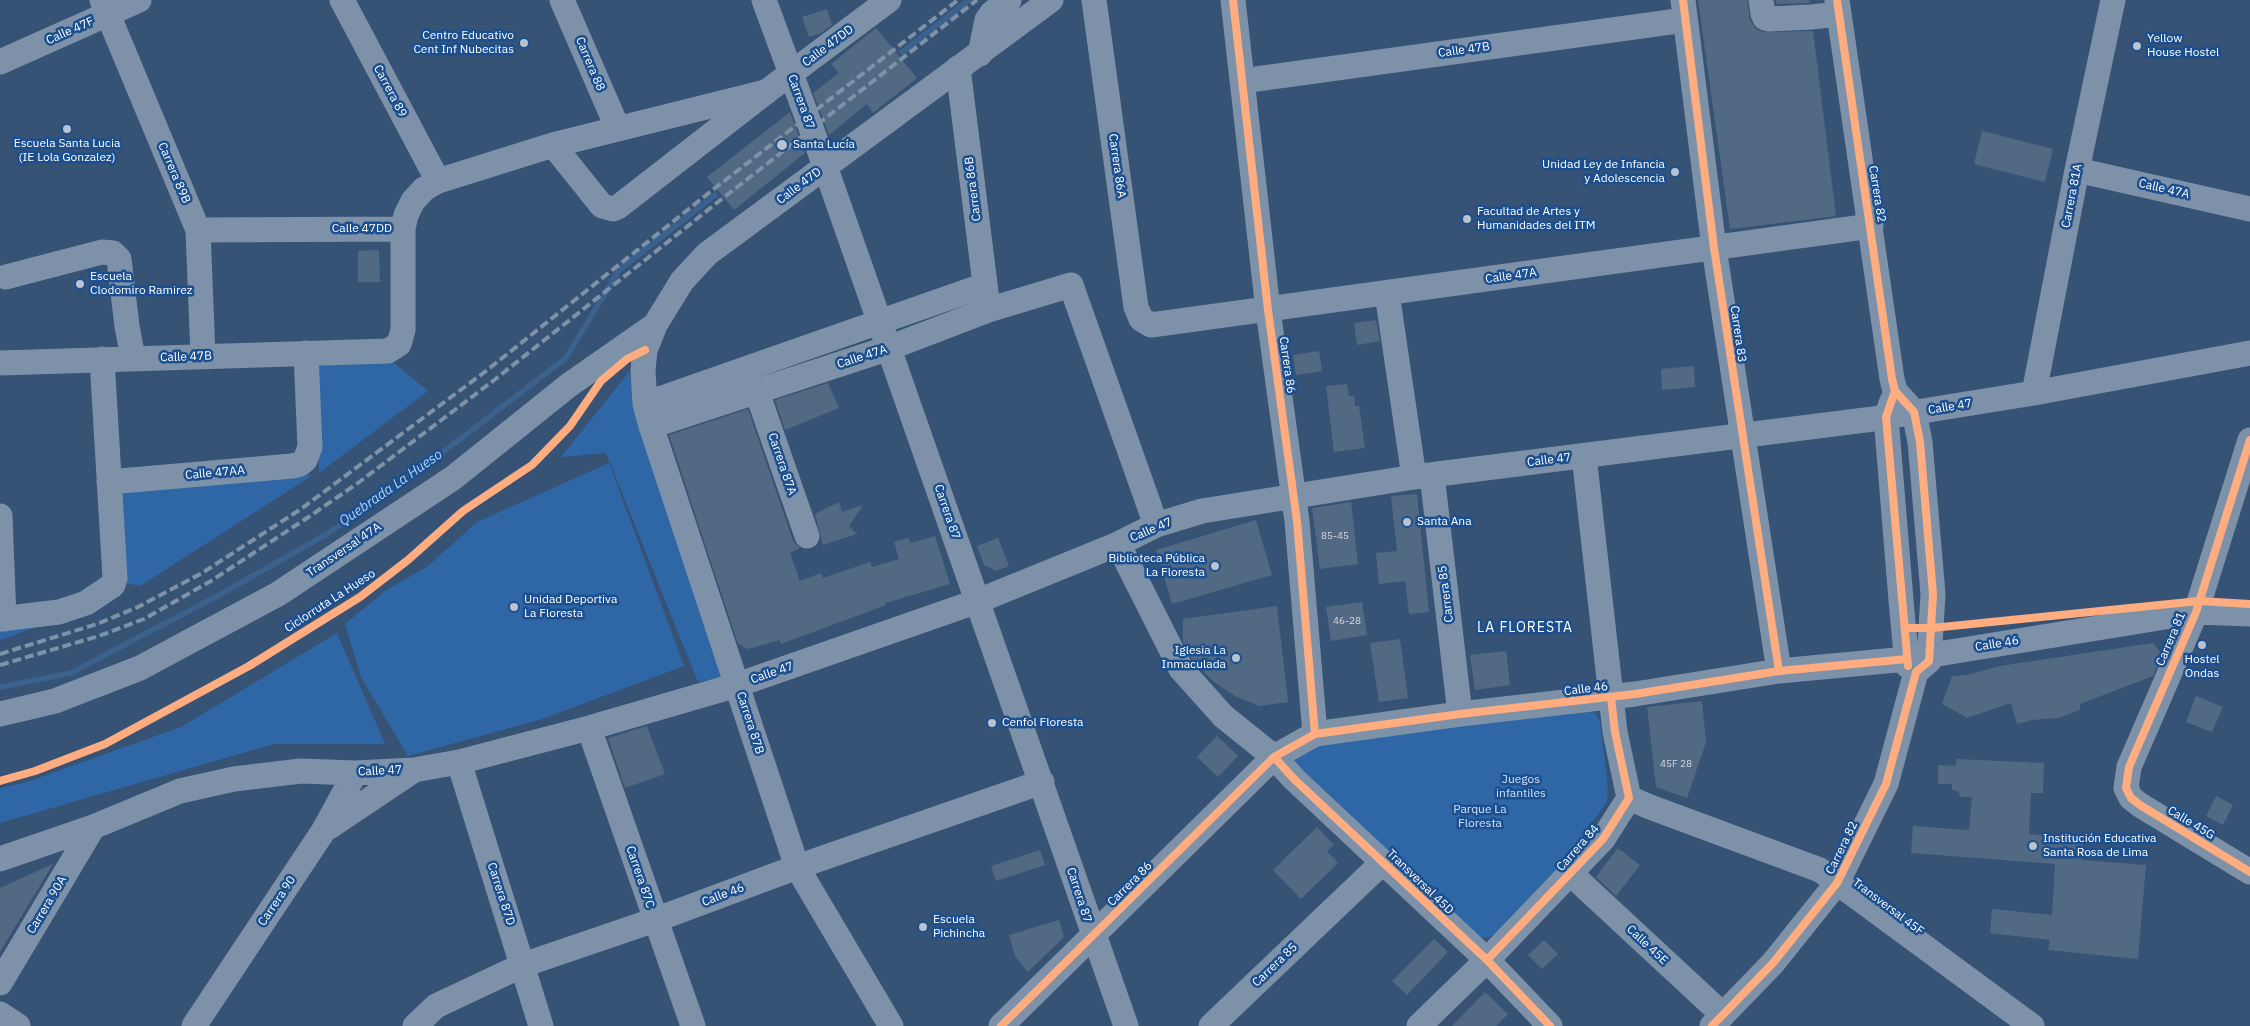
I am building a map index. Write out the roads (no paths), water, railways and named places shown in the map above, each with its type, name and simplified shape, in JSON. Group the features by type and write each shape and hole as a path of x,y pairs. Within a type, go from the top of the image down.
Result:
{"street":[{"name":"Calle 47F","path":"0,62 105,7 139,0"},
{"name":"Carrera 89","path":"342,0 438,181"},
{"name":"Carrera 88","path":"562,0 618,129"},
{"name":"Carrera 87","path":"764,0 825,166 1126,1026"},
{"name":"Calle 47DD","path":"553,145 602,206 613,209 889,0"},
{"path":"980,54 987,20 992,13 1009,0"},
{"name":"Calle 47D","path":"648,415 643,363 645,350 655,325 682,281 707,254 1051,0"},
{"name":"Carrera 86A","path":"1094,0 1136,307 1141,319 1151,325"},
{"name":"Carrera 86","path":"1233,0 1268,310 1294,495 1315,734"},
{"path":"1761,0 1762,14 1765,18 1769,19 1811,17 1838,7"},
{"name":"Carrera 81A","path":"2034,394 2077,170 2113,0"},
{"name":"Carrera 89B","path":"105,7 198,230 203,356"},
{"name":"Carrera 82","path":"1838,7 1895,391 1886,417 1917,662"},
{"name":"Calle 47B","path":"1242,81 1684,10"},
{"name":"Carrera 83","path":"1684,10 1714,248 1779,671"},
{"name":"Carrera 86B","path":"958,68 988,310"},
{"name":"Calle 47DD","path":"198,230 403,229 413,200 424,189 438,181 553,145 766,92"},
{"name":"Calle 47A","path":"2077,170 2250,209"},
{"name":"Calle 47A","path":"1151,325 1871,226"},
{"name":"Calle 47B","path":"0,362 388,352 395,349 401,340 403,330 403,229"},
{"path":"6,277 102,252 112,253 119,259 133,358"},
{"name":"Calle 47A","path":"648,415 984,284"},
{"name":"Calle 47A","path":"648,415 757,392 889,348 988,310 1071,285 1156,525"},
{"name":"Carrera 85","path":"1387,293 1423,476 1460,714"},
{"name":"Transversal 47A","path":"0,714 55,701 140,668 278,594 453,478 569,385 655,325"},
{"name":"Calle 47AA","path":"108,482 292,466 305,460 310,447 306,353"},
{"name":"Calle 47","path":"0,859 93,827 180,791 234,779 301,771 355,773 414,770 459,762 589,728 737,685 978,601 1118,544 1156,525 1202,511 1423,476 1886,417 2034,394 2250,353"},
{"path":"0,516 2,619 59,612 86,602 113,586 115,578 102,359"},
{"path":"1895,391 1914,412"},
{"name":"Carrera 87A","path":"757,392 807,536"},
{"name":"Carrera 82","path":"1717,1021 1774,963 1837,883 1886,784 1933,594 1920,442 1914,412"},
{"name":"Carrera 87B","path":"648,415 797,867 891,1026"},
{"name":"Carrera 81","path":"2126,788 2129,766 2196,612 2250,440"},
{"path":"1584,456 1614,732 1628,798"},
{"name":"Transversal 45D","path":"1118,544 1181,669 1223,716 1274,757 1294,779 1487,960 1550,1026"},
{"name":"Calle 46","path":"1274,757 1315,734 1460,714 1611,697 1779,671 1917,662 2196,612 2250,614"},
{"name":"Carrera 87C","path":"589,728 693,1026"},
{"name":"Carrera 86","path":"1001,1026 1274,757"},
{"name":"Carrera 87D","path":"459,762 542,1026"},
{"path":"324,830 414,770"},
{"name":"Carrera 90","path":"194,1026 324,830 355,773"},
{"name":"Calle 46","path":"415,1026 436,1006 523,965 1042,782"},
{"name":"Calle 45G","path":"2126,788 2131,798 2140,805 2250,872"},
{"name":"Transversal 45F","path":"1628,798 1820,870 2006,1019 2032,1026"},
{"name":"Carrera 84","path":"1419,1026 1571,874 1603,839 1628,798"},
{"name":"Carrera 90A","path":"0,984 93,827"},
{"name":"Carrera 85","path":"1211,1026 1383,862"},
{"name":"Calle 45E","path":"1571,874 1717,1021"},
{"path":"0,1014 18,1026"}],"waterway":[{"name":"Quebrada La Hueso","path":"902,52 969,0"},
{"name":"Quebrada La Hueso","path":"0,687 71,673 221,594 327,534 434,459 566,358 619,270 715,195"}],"railway":[{"path":"0,654 97,624 138,607 202,573 301,509 486,371 710,192 958,0"},
{"path":"0,665 99,636 144,619 211,581 310,516 358,483 493,381 977,0"}],"place":[{"name":"Centro Educativo Cent Inf Nubecitas","path":"524,43"},
{"name":"Yellow House Hostel","path":"2137,46"},
{"name":"Escuela Santa Lucia (IE Lola Gonzalez)","path":"67,129"},
{"name":"Santa Lucía","path":"782,145"},
{"name":"Unidad Ley de Infancia y Adolescencia","path":"1675,172"},
{"name":"Facultad de Artes y Humanidades del ITM","path":"1467,219"},
{"name":"Escuela Clodomiro Ramirez","path":"80,284"},
{"name":"Santa Ana","path":"1407,522"},
{"name":"Biblioteca Pública La Floresta","path":"1215,566"},
{"name":"Unidad Deportiva La Floresta","path":"514,607"},
{"name":"Hostel Ondas","path":"2202,645"},
{"name":"Iglesia La Inmaculada","path":"1236,658"},
{"name":"Cenfol Floresta","path":"992,723"},
{"name":"Institución Educativa Santa Rosa de Lima","path":"2033,846"},
{"name":"Escuela Pichincha","path":"923,927"}],"district":[{"name":"LA FLORESTA","path":"1525,628"}],"park label":[{"name":"Juegos infantiles","path":"1521,787"},
{"name":"Parque La Floresta","path":"1480,817"}]}
